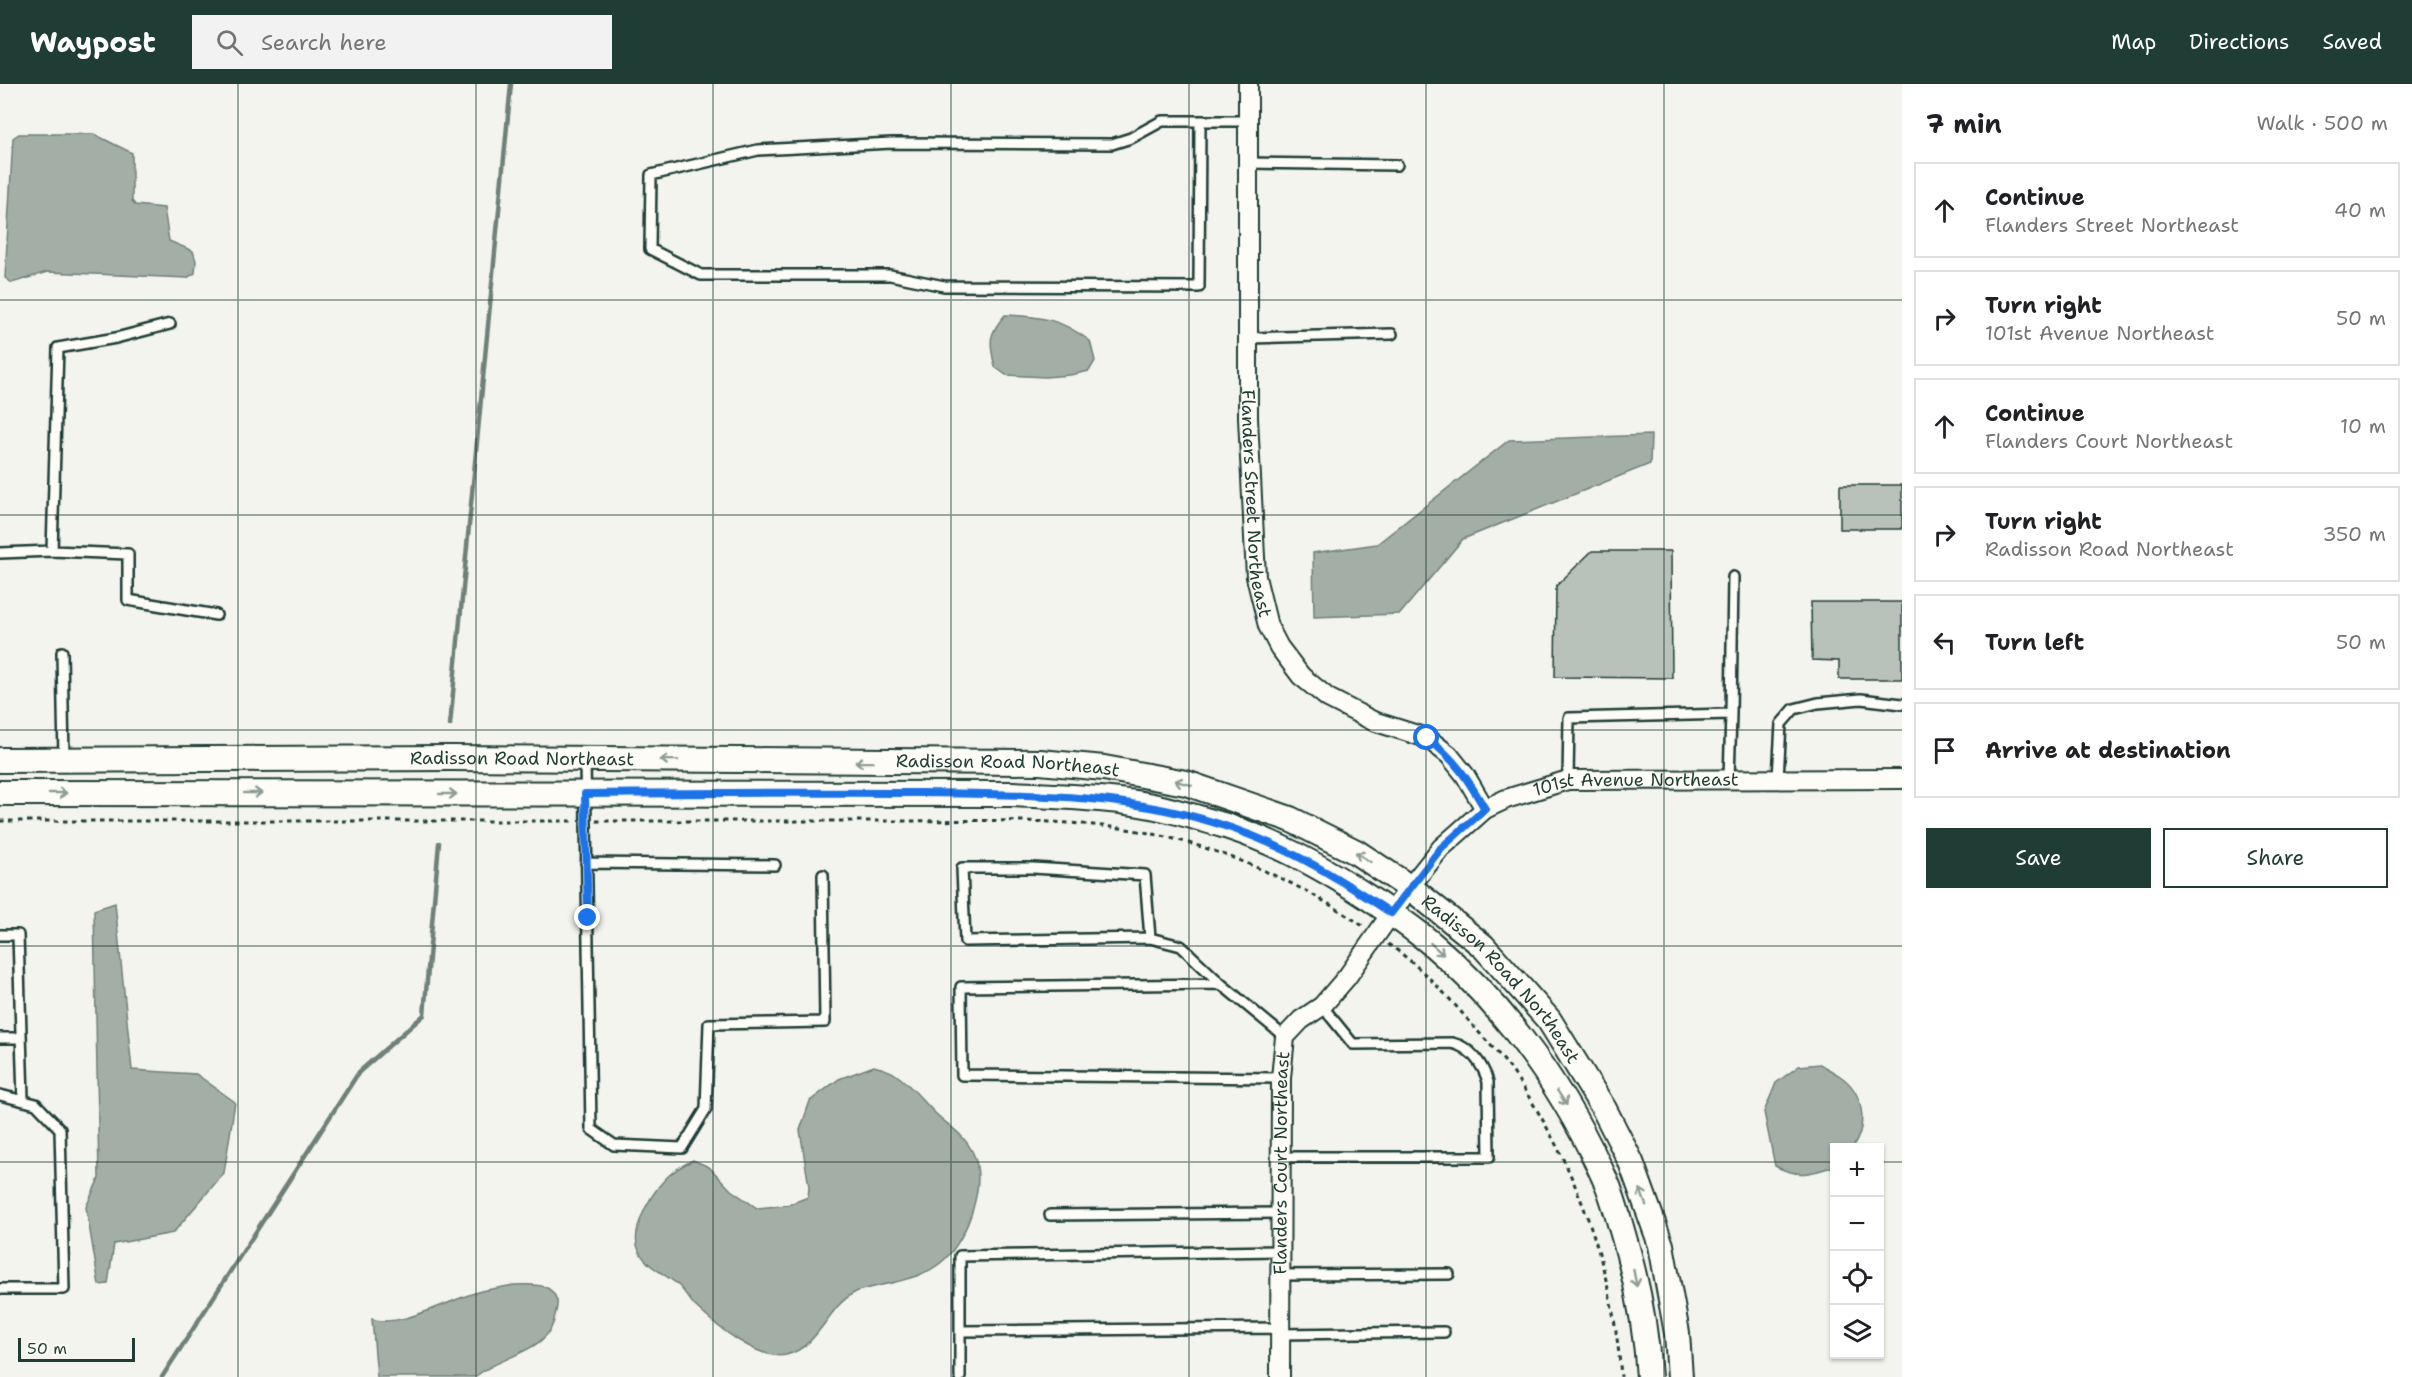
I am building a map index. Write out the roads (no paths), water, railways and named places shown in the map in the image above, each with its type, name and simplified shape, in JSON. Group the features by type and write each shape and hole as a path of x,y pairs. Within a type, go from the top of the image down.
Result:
{"main road":[{"name":"Radisson Road Northeast","path":"0,760 585,759 1040,762 1104,768 1186,783 1290,819 1356,852 1409,888 1483,946 1550,1020 1604,1109 1630,1162 1661,1245 1677,1333 1680,1377"},
{"name":"Radisson Road Northeast","path":"0,793 1012,794 1129,802 1176,812 1231,828 1284,849 1334,875 1391,913 1431,943 1465,974 1520,1036 1566,1104 1608,1187 1629,1253 1647,1339 1649,1377"}],"street":[{"name":"Flanders Street Northeast","path":"1248,84 1248,418 1256,577 1268,626 1279,647 1301,676 1328,698 1373,721 1427,738 1449,755 1465,775 1485,809"},
{"name":"101st Avenue Northeast","path":"1409,888 1441,848 1485,809 1506,799 1569,780 1902,779"},
{"name":"Flanders Court Northeast","path":"1280,1377 1281,1078 1285,1038 1301,1020 1322,1006 1347,977 1409,888"}],"lane":[{"path":"1200,121 1199,287 944,286 890,275 701,274 650,249 651,176 758,150 892,143 1112,144 1131,138 1162,121 1200,121 1249,121"},
{"path":"1249,164 1397,165"},
{"path":"52,551 58,348 116,338 170,324"},
{"path":"1248,338 1392,334"},
{"path":"0,553 52,551 128,554 128,600 216,615"},
{"path":"1729,779 1733,577"},
{"path":"62,652 64,759"},
{"path":"1778,778 1781,724 1794,709 1818,703 1861,699 1902,704"},
{"path":"1569,780 1569,718 1731,714"},
{"path":"585,759 591,1129 614,1145 682,1148 706,1109 709,1024 825,1022 823,875"},
{"path":"586,863 775,865"},
{"path":"1150,938 1144,875 1033,868 962,868 965,941 1150,938 1181,946 1221,984 1285,1038"},
{"path":"0,934 18,935 22,1100"},
{"path":"1221,984 961,987 962,1075 1281,1078"},
{"path":"1280,1157 1490,1156 1488,1082 1485,1071 1469,1051 1461,1045 1452,1043 1353,1044 1322,1006"},
{"path":"0,1038 21,1038"},
{"path":"0,1095 36,1104 60,1129 64,1289 0,1289"},
{"path":"1050,1215 1280,1213"},
{"path":"960,1377 960,1256 1280,1251"},
{"path":"1280,1275 1449,1274"},
{"path":"961,1331 1444,1332"}],"waterway":[{"path":"450,725 511,84"},
{"path":"162,1377 359,1072 424,1015 439,843"}]}
